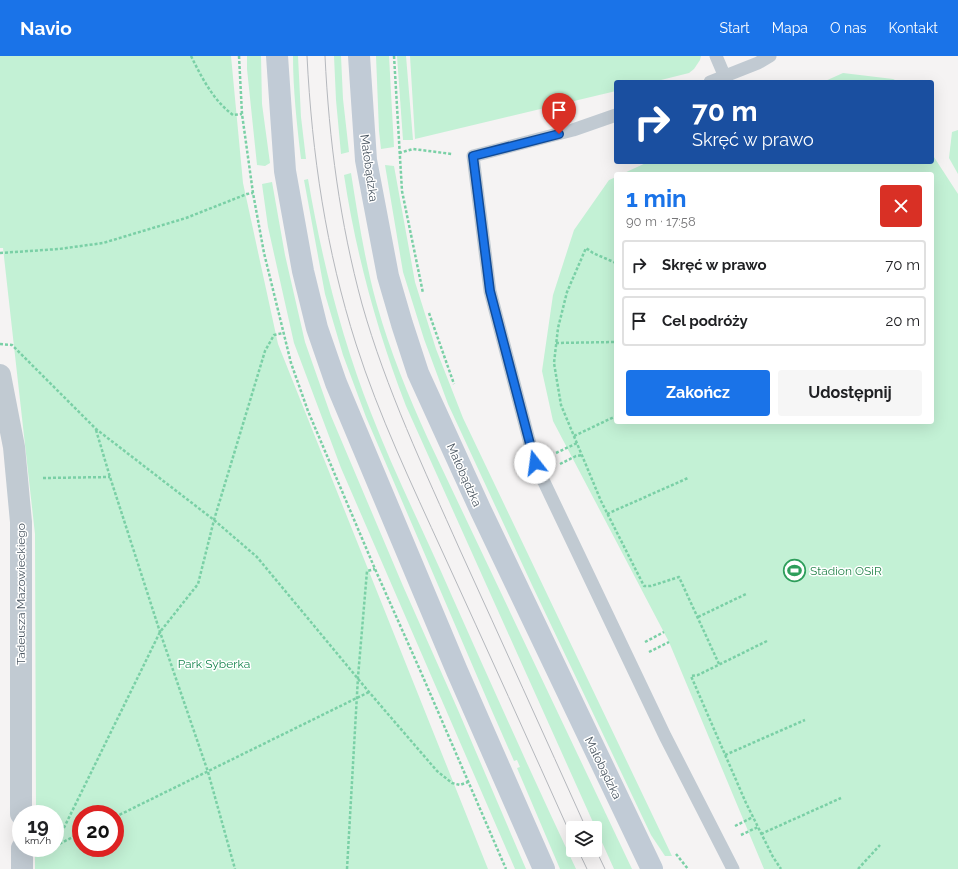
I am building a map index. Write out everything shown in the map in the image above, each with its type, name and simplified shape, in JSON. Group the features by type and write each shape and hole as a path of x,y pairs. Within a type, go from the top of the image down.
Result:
{"street":[{"path":"277,56 285,171 303,271 317,328 336,383 457,671 544,869"},
{"name":"Małobądzka","path":"359,56 366,160 388,276 418,373 481,511 652,869"},
{"name":"Tadeusza Mazowieckiego","path":"0,375 14,446 21,522 22,805"},
{"path":"22,857 22,869"}],"lane":[{"path":"716,56 724,77"},
{"path":"716,80 758,63 770,56"},
{"path":"614,116 573,130 473,156 490,291 535,463 665,736 732,869"}],"path":[{"path":"191,56 204,83 224,108 233,115 242,114"},
{"path":"394,56 402,190 423,294"},
{"path":"399,153 413,149 473,156"},
{"path":"0,253 59,249 103,243 186,218 253,193"},
{"path":"614,262 593,253 586,248 568,292 558,328 554,363 561,405 607,514 644,586 651,586 679,577 719,664"},
{"path":"427,309 456,388"},
{"path":"75,805 160,632 198,584 214,520 265,351 274,335 283,333"},
{"path":"556,343 614,342"},
{"path":"0,344 12,345 96,429 214,520 257,556 369,692 437,771 452,783 460,785 468,782"},
{"path":"574,436 614,417"},
{"path":"96,429 110,478 160,632 208,772 236,869"},
{"path":"555,454 577,443"},
{"path":"555,467 576,456 582,455"},
{"path":"17,479 110,478"},
{"path":"607,514 688,478"},
{"path":"347,869 358,677 367,571 375,569"},
{"path":"698,617 746,594"},
{"path":"639,645 664,632"},
{"path":"768,641 698,675 690,676 761,834 781,869"},
{"path":"643,655 669,642"},
{"path":"124,813 369,692"},
{"path":"725,755 805,720"},
{"path":"761,834 841,798"},
{"path":"72,811 55,846 72,838"},
{"path":"733,827 753,816"},
{"path":"738,837 758,827"},
{"path":"858,869 880,845"},
{"path":"675,852 688,869"}],"green space":[{"name":"Park Syberka","path":"0,56 231,56 243,183 278,344 488,869 35,869 35,857 64,857 64,805 36,805 35,534 3,248 0,248"},
{"path":"247,56 261,56 262,104 270,163 265,166 257,165"},
{"path":"293,56 298,56 301,117 306,159 301,159 294,95"},
{"path":"334,56 341,56 343,99 349,152 341,154 336,100"},
{"path":"376,56 389,56 394,147 381,149 379,131"},
{"path":"397,56 406,56 413,140 403,140"},
{"path":"410,56 701,56 694,69 689,73 661,80 614,80 614,91 415,139"},
{"path":"843,73 895,80 827,80"},
{"path":"958,130 958,174 949,158 952,132"},
{"name":"Stadion OSiR","path":"934,157 958,194 958,869 764,869 669,642 553,421 542,371 553,295 574,230 609,180 614,178 614,424 934,424 934,172 626,172 644,164 934,164"},
{"path":"385,165 394,166 415,282 436,349 463,418 672,856 665,856 651,835 448,404 424,339 403,272"},
{"path":"351,173 362,239 377,305 407,389 428,439 632,869 614,869 602,842 602,821 592,821 406,406 377,321 361,263 344,175"},
{"path":"308,179 326,269 350,356 380,436 566,848 566,857 570,857 576,869 560,869 517,768 520,767 517,760 514,761 366,417 343,355 325,294 304,180"},
{"path":"272,182 285,255 305,342 331,416 526,869 515,869 341,468 294,343 268,227 262,184"}],"tram line":[{"path":"307,56 309,93 322,202 336,273 345,309 365,371 385,424 408,476 566,824"},
{"path":"325,56 329,119 342,212 354,274 382,367 460,550 583,821"},
{"path":"581,857 587,869"},
{"path":"599,857 605,869"}],"place":[{"name":"Stadion OSiR","path":"795,571"}],"route":[{"path":"535,463 490,291 473,156 559,134"}]}
